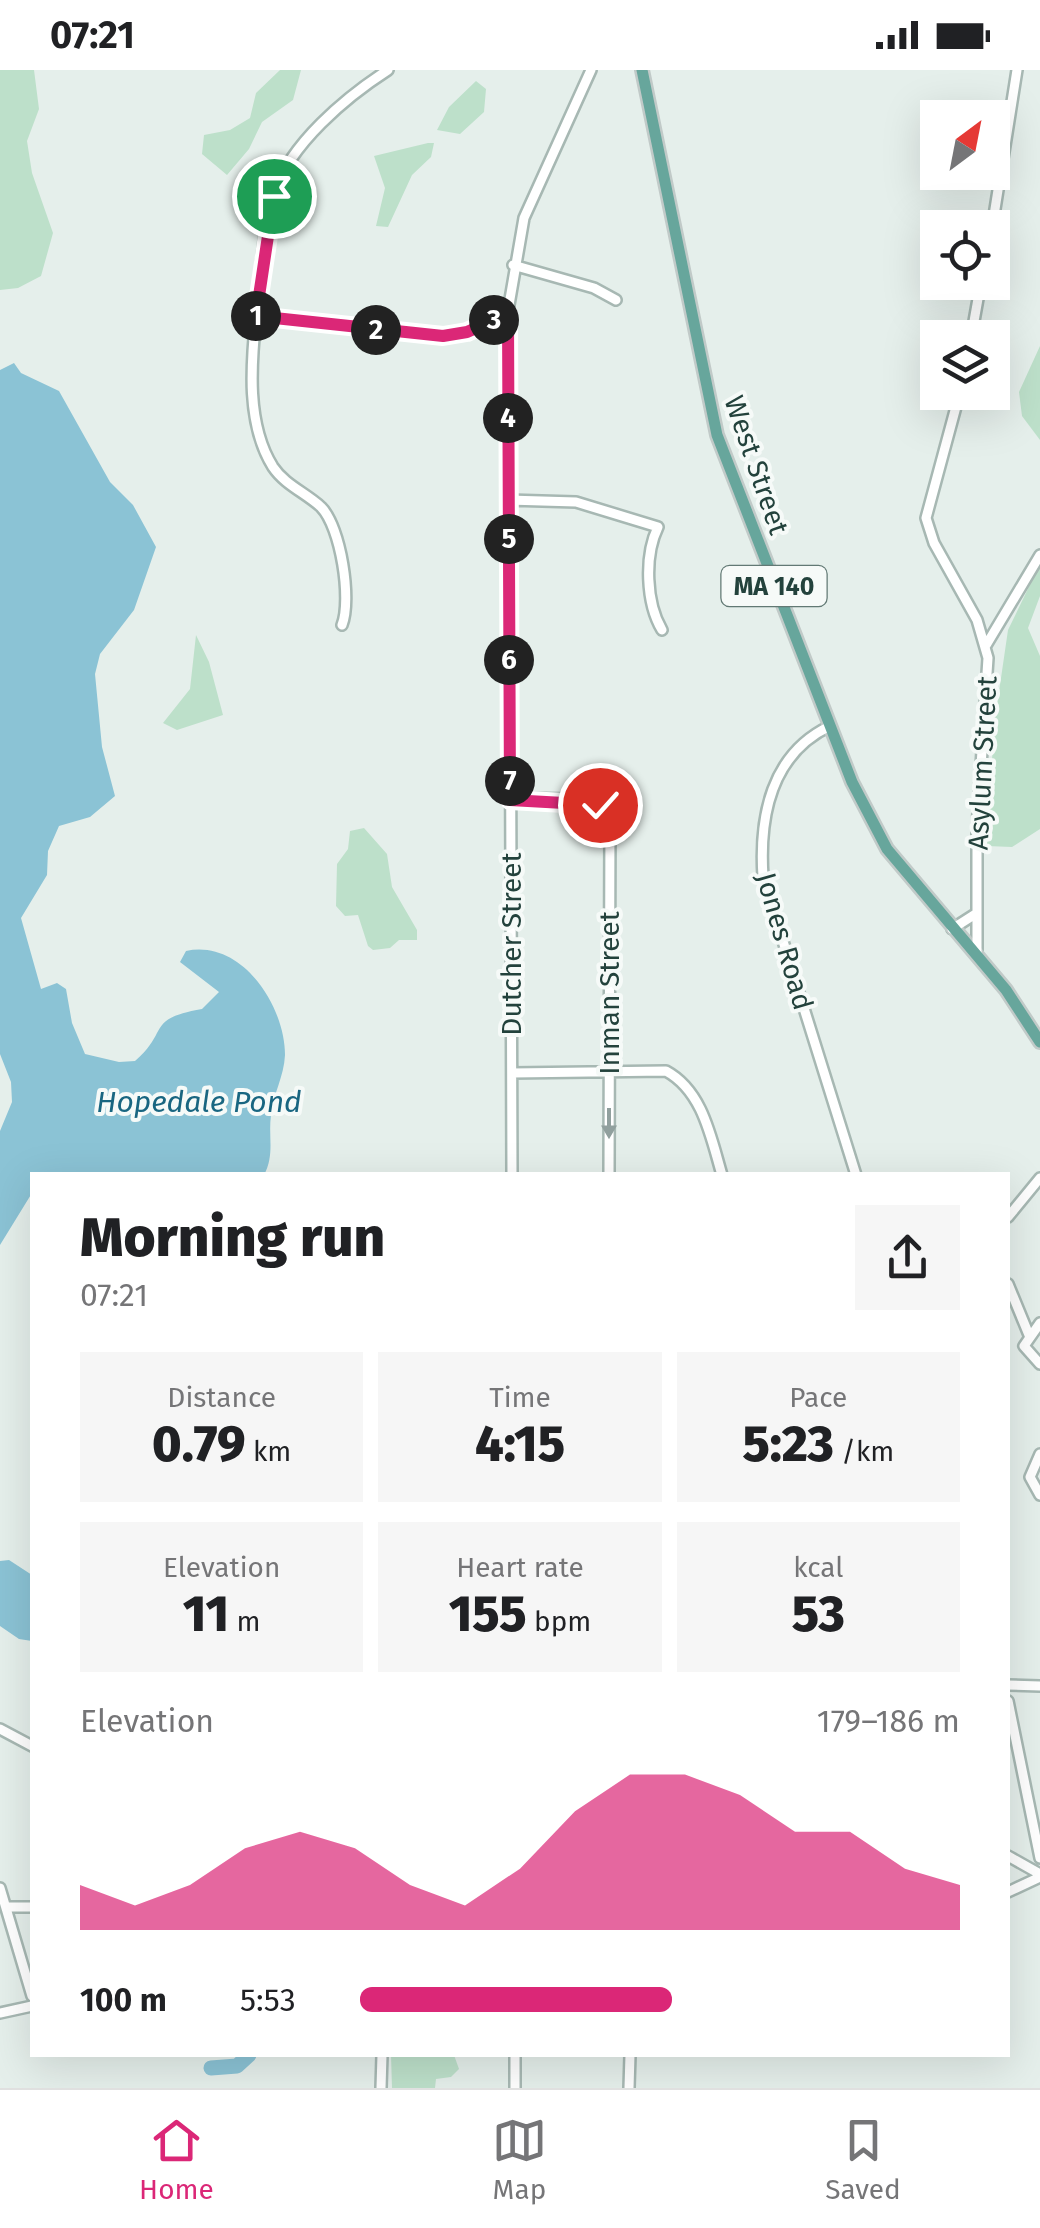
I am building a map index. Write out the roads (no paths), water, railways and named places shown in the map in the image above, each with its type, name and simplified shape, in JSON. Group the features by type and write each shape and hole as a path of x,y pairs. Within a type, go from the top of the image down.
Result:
{"main road":[{"name":"West Street","path":"642,70 717,436 830,726 880,836 1040,1042"}],"street":[{"path":"342,626 347,611 345,586 330,523 319,505 274,468 263,436 252,390 256,316 270,210 284,172 329,119 388,70"},
{"name":"Dutcher Street","path":"512,1172 508,314 513,265 535,188 591,70"},
{"path":"995,210 1017,70"},
{"path":"513,265 594,288 616,300"},
{"path":"256,316 443,336 467,332 508,314"},
{"name":"Asylum Street","path":"955,410 926,518 934,543 977,620 986,647 977,956"},
{"path":"508,500 576,502 658,528 651,546 651,588 662,630"},
{"path":"986,647 1040,555"},
{"name":"Jones Road","path":"830,726 800,746 779,774 769,798 761,851 763,877 855,1172"},
{"name":"Inman Street","path":"510,800 571,801 600,805 610,812 609,1172"},
{"path":"952,929 978,912"},
{"path":"512,1074 659,1069 683,1082 701,1110 721,1172"},
{"path":"1010,1214 1040,1178"},
{"path":"1010,1289 1029,1336"},
{"path":"1040,1323 1024,1346 1040,1364"},
{"path":"1040,1454 1030,1472 1040,1495"},
{"path":"1010,1685 1040,1686"},
{"path":"1010,1711 1040,1858"},
{"path":"0,1729 30,1745"},
{"path":"1010,1857 1040,1876"},
{"path":"1010,1891 1040,1876"},
{"path":"0,1888 30,1989"},
{"path":"6,1907 30,1907"},
{"path":"0,2012 30,2006"},
{"path":"382,2057 382,2088"},
{"path":"515,2057 515,2088"},
{"path":"629,2088 630,2057"}],"water":[{"name":"Hopedale Pond","path":"14,363 21,373 59,391 110,482 133,505 156,547 134,610 100,654 95,674 102,747 115,796 90,817 59,826 48,851 47,875 21,918 41,989 57,983 66,989 72,1023 85,1054 119,1062 135,1061 165,1022 202,1009 219,992 180,962 186,951 206,950 225,955 242,966 268,997 283,1036 285,1055 272,1107 265,1172 30,1172 30,1196 0,1245 0,1131 12,1102 11,1082 0,1054 0,370"},
{"path":"9,1560 30,1574 30,1641 19,1639 0,1626 0,1561"}],"waterway":[{"path":"211,2068 237,2066 247,2057"}]}
